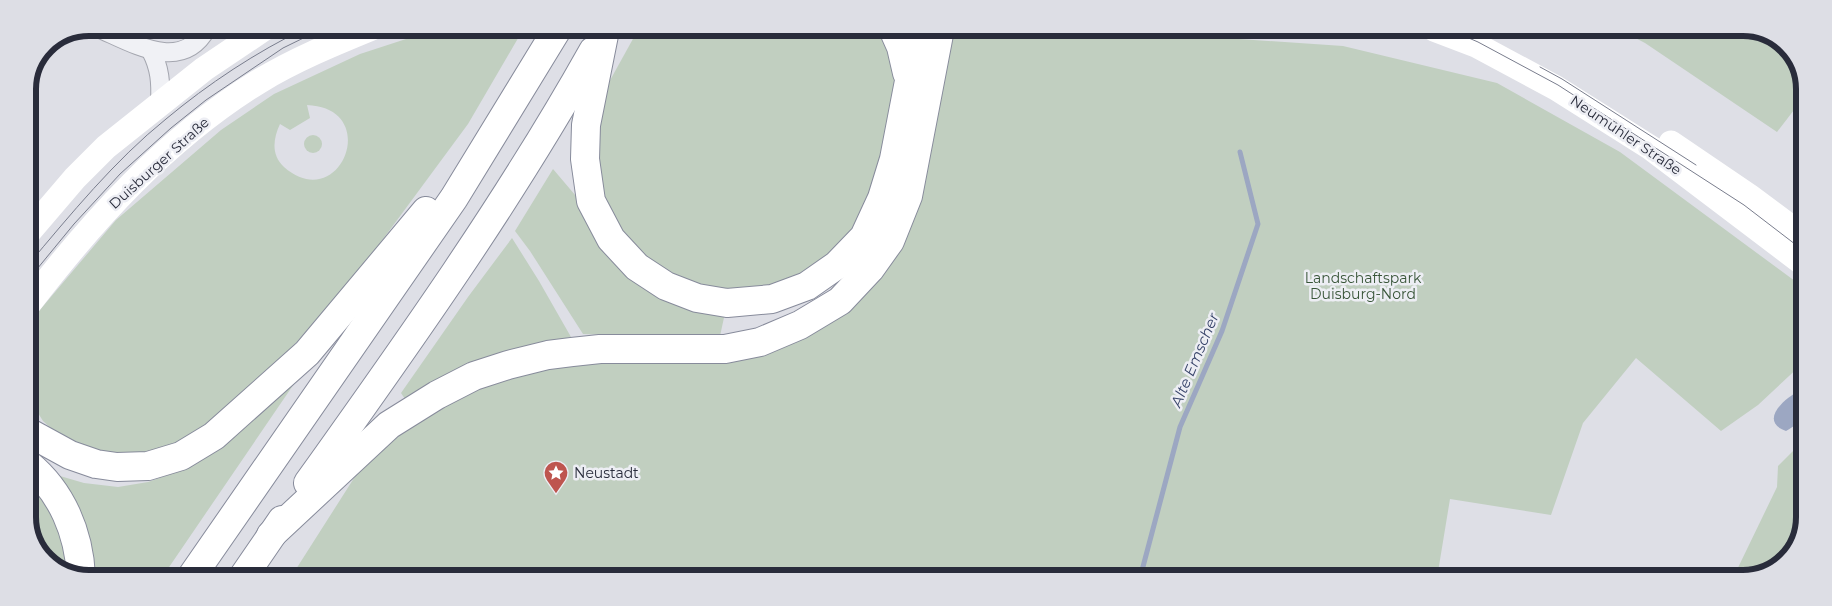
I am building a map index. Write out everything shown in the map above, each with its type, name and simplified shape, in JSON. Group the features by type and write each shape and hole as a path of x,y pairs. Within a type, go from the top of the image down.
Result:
{"highway":[{"path":"196,570 450,192 512,106 553,36"},
{"path":"248,570 377,387 479,235 571,91 601,36"},
{"path":"604,36 586,125 585,159 591,201 611,239 637,267 666,286 697,298 727,303 772,298 807,286 837,265 864,237 882,198 894,160 918,36"},
{"path":"897,36 902,47 909,82"},
{"path":"271,535 389,425 437,395 474,376 548,355 600,349 725,349 760,342 800,325 840,300 870,269 890,240 908,196 939,36"},
{"path":"36,436 70,455 96,464 118,467 148,466 180,456 214,436 307,353 450,192"},
{"path":"36,423 51,444"},
{"path":"36,473 60,501 74,533 80,569"}],"main road":[{"path":"36,224 87,166 106,148 243,36"},
{"name":"Duisburger Straße","path":"36,295 61,262 113,203 200,122 259,81 322,49 353,36"},
{"name":"Neumühler Straße","path":"1452,36 1476,45 1556,88 1635,138 1796,258"},
{"name":"Neumühler Straße","path":"1489,36 1564,76 1659,135 1749,196 1796,231"}],"street":[{"path":"116,36 151,51 168,52 193,46 202,36"},
{"path":"151,51 159,70 161,85 160,102"}],"green space":[{"path":"413,36 519,36 468,124 361,269 266,376 211,425 174,448 123,460 65,441 43,421 36,410 36,315 116,220 221,130 274,94 360,54","holes":["307,105 330,111 343,123 348,139 345,156 336,170 322,178 304,179 284,167 277,157 274,147 280,124 290,130 310,118"]},
{"path":"635,36 884,36 896,77 885,157 853,232 830,256 800,275 769,287 748,290 699,285 674,277 652,264 624,234 608,208 598,180 594,148 608,84"},
{"name":"Landschaftspark Duisburg-Nord","path":"958,36 1195,36 1343,46 1497,83 1620,152 1796,282 1796,370 1758,405 1721,431 1636,358 1583,423 1551,515 1450,499 1438,570 295,570 363,464 396,435 476,387 553,367 608,360 675,360 848,306 951,37 956,38"},
{"path":"1632,36 1742,36 1763,40 1778,49 1793,72 1796,86 1796,107 1777,132 1645,43"},
{"path":"313,135 319,138 322,144 319,150 313,153 307,150 304,144 307,138"},
{"path":"553,169 581,202 592,225 725,313 720,336 660,337 583,334 515,231"},
{"path":"512,238 571,337 519,348 468,367 405,399 401,393"},
{"path":"296,381 167,570 96,570 90,545 55,483 60,476 84,483 118,487 148,482 182,470"},
{"path":"1796,448 1796,516 1792,537 1787,546 1775,559 1760,567 1737,570 1777,487 1778,466"},
{"path":"36,490 51,512 63,547 66,564 54,557 39,534 36,520"}],"water":[{"path":"1796,393 1796,424 1786,431 1778,427 1774,422 1774,416 1781,404"}],"waterway":[{"name":"Alte Emscher","path":"1142,570 1180,427 1222,331 1258,224 1240,152"}],"tram line":[{"path":"36,256 111,170 147,135 182,106 233,69 290,36"},
{"path":"36,270 74,224 120,174 171,128 206,100 283,48 308,36"},
{"path":"1464,36 1558,85 1744,205 1796,245"},
{"path":"1540,67 1562,79 1696,165"}],"place":[{"name":"Neustadt","path":"556,494"}]}
